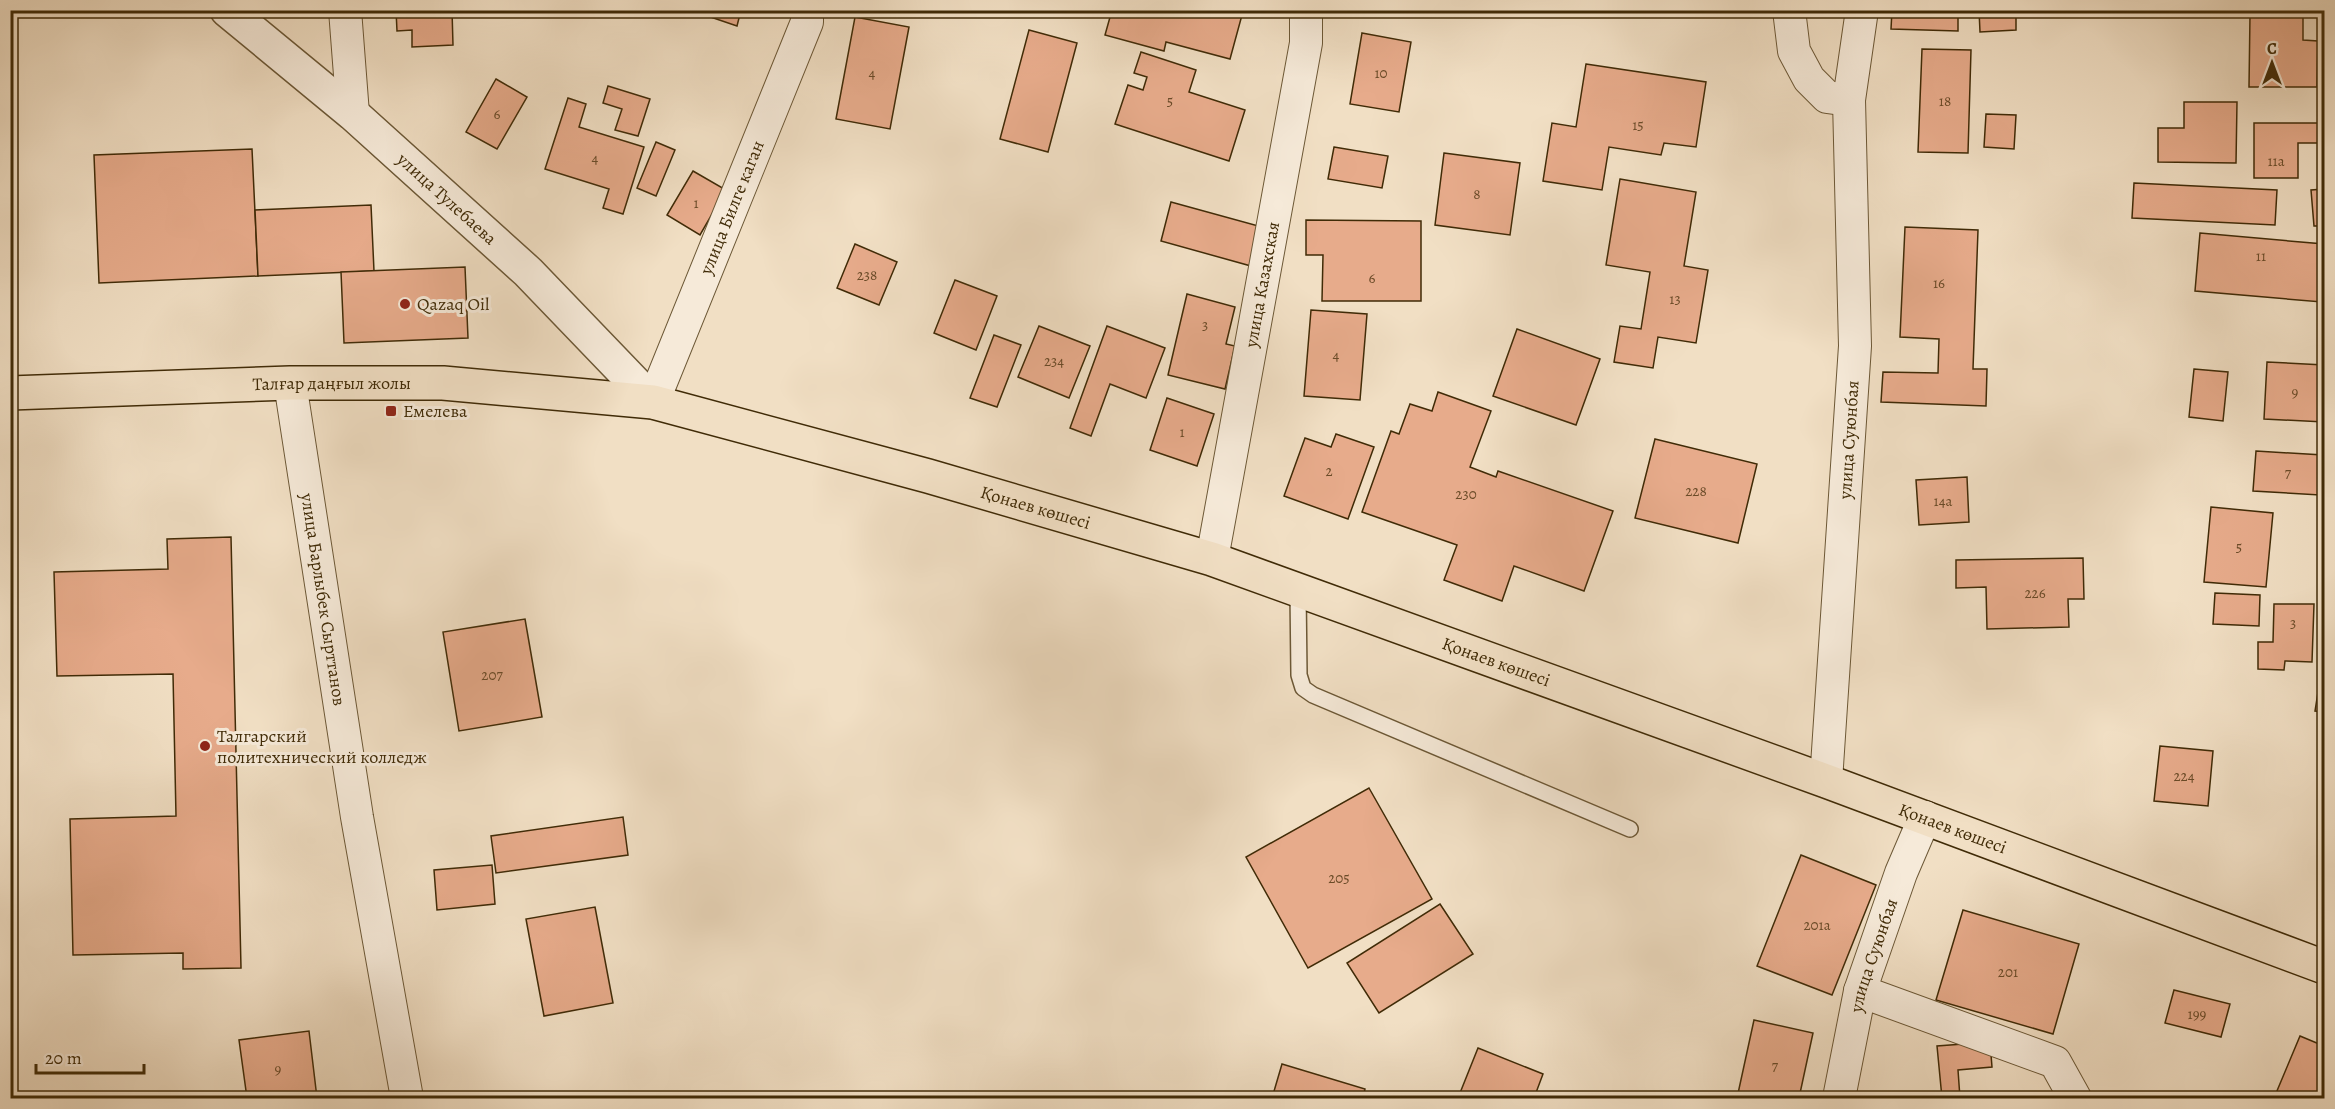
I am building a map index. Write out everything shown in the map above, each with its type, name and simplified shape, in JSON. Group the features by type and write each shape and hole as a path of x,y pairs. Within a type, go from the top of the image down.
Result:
{"main road":[{"name":"Талғар даңғыл жолы","path":"10,393 290,382 443,383 653,402"},
{"name":"Қонаев көшесі","path":"653,402 928,476 1212,559 1925,817 2325,967"}],"street":[{"name":"улица Тулебаева","path":"227,10 353,114 528,272 653,402"},
{"path":"345,10 353,114"},
{"name":"улица Билге каган","path":"653,402 807,22 807,10"},
{"name":"улица Казахская","path":"1212,559 1306,43 1306,10"},
{"path":"1789,10 1794,51 1809,79 1827,97 1849,100"},
{"name":"улица Суюнбая","path":"1826,781 1855,346 1849,100 1862,10"},
{"name":"улица Барлыбек Сырттанов","path":"290,382 357,817 407,1098"},
{"name":"улица Суюнбая","path":"1839,1098 1860,991 1901,873 1925,817"},
{"path":"1860,991 2055,1062 2075,1098"}],"lane":[{"path":"1298,591 1299,675 1302,688 1630,829"}],"building":[{"path":"396,10 452,10 453,45 412,47 412,30 397,31"},
{"path":"690,10 741,10 737,26"},
{"path":"1112,10 1227,10 1242,15 1230,59 1166,42 1164,51 1105,35"},
{"path":"1892,10 1958,10 1958,31 1891,29"},
{"path":"1979,10 2002,10 2002,16 2016,15 2016,30 1980,32"},
{"path":"2250,15 2303,15 2303,40 2318,41 2317,87 2249,87"},
{"path":"855,17 909,27 890,129 836,119"},
{"path":"1029,30 1077,43 1048,152 1000,139"},
{"path":"1362,33 1411,42 1399,112 1350,104"},
{"path":"1922,49 1971,50 1968,153 1918,152"},
{"path":"1141,52 1196,70 1189,92 1245,110 1229,161 1115,124 1128,85 1143,90 1147,77 1134,73"},
{"path":"1586,64 1706,82 1696,147 1664,143 1661,155 1609,147 1602,190 1543,181 1552,123 1576,127"},
{"path":"496,79 527,97 497,149 466,132"},
{"path":"608,86 650,99 638,136 615,130 622,109 603,103"},
{"path":"568,98 586,104 579,127 644,147 623,214 603,208 609,189 545,169"},
{"path":"2184,102 2237,102 2236,163 2158,162 2158,128 2184,128"},
{"path":"1986,114 2016,115 2014,149 1984,147"},
{"path":"2254,123 2319,123 2319,143 2298,143 2298,178 2254,178"},
{"path":"656,142 675,150 656,196 637,188"},
{"path":"1334,147 1388,156 1382,188 1328,179"},
{"path":"252,149 258,276 99,283 94,155"},
{"path":"1444,153 1520,163 1510,235 1435,225"},
{"path":"693,171 726,190 700,235 667,215"},
{"path":"1620,179 1696,192 1684,266 1708,270 1696,343 1658,337 1653,368 1614,362 1620,326 1641,329 1650,272 1606,265"},
{"path":"2134,183 2277,190 2275,225 2132,218"},
{"path":"2324,189 2324,226 2314,226 2311,190"},
{"path":"1171,202 1262,227 1251,266 1161,241"},
{"path":"371,205 374,271 258,276 255,210"},
{"path":"1306,220 1421,221 1421,301 1322,301 1323,255 1306,255"},
{"path":"1905,227 1978,230 1973,369 1987,369 1986,406 1881,402 1883,372 1938,373 1939,339 1900,337"},
{"path":"2200,233 2324,244 2322,302 2195,291"},
{"path":"855,244 897,262 879,305 837,288"},
{"path":"465,267 468,338 344,343 341,272"},
{"path":"955,280 997,296 976,350 934,333"},
{"path":"1187,294 1235,307 1226,344 1235,346 1225,389 1168,375"},
{"path":"1311,310 1367,314 1360,400 1304,396"},
{"path":"1039,326 1090,346 1069,398 1018,377"},
{"path":"1107,326 1165,348 1146,398 1110,384 1091,436 1070,428"},
{"path":"1517,329 1600,359 1576,425 1493,396"},
{"path":"994,335 1021,345 997,407 970,398"},
{"path":"2267,362 2324,365 2324,422 2264,419"},
{"path":"2194,369 2228,372 2223,421 2189,417"},
{"path":"1438,392 1491,411 1470,467 1496,477 1498,471 1613,511 1584,591 1514,566 1502,601 1444,580 1457,545 1362,512 1391,431 1399,434 1410,404 1432,411"},
{"path":"1167,398 1214,414 1197,466 1150,450"},
{"path":"1336,434 1374,447 1348,519 1284,496 1305,438 1331,447"},
{"path":"1655,439 1757,464 1738,543 1635,518"},
{"path":"2256,451 2323,455 2320,495 2253,491"},
{"path":"1967,477 1969,522 1919,525 1916,480"},
{"path":"2211,507 2273,513 2266,587 2204,582"},
{"name":"Талгарский политехнический колледж","path":"231,537 241,968 183,969 183,953 73,955 70,819 176,816 173,674 57,676 54,572 168,569 167,539"},
{"path":"2083,558 2084,599 2068,599 2069,627 1987,629 1986,587 1956,588 1956,560"},
{"path":"2215,593 2260,595 2259,626 2213,624"},
{"path":"2274,604 2314,604 2312,662 2285,661 2284,670 2258,669 2258,642 2273,642"},
{"path":"525,619 542,717 459,731 443,632"},
{"path":"2319,686 2324,687 2324,712 2315,711"},
{"path":"2160,746 2213,751 2208,806 2154,801"},
{"path":"1369,788 1432,899 1308,968 1246,857"},
{"path":"623,817 628,855 496,873 491,836"},
{"path":"1801,855 1876,885 1832,995 1757,966"},
{"path":"492,865 495,904 437,910 434,870"},
{"path":"1440,904 1473,954 1379,1013 1347,963"},
{"path":"595,907 613,1003 544,1016 526,919"},
{"path":"1963,910 2079,944 2053,1034 1936,1000"},
{"path":"2174,990 2230,1004 2221,1037 2165,1023"},
{"path":"1754,1020 1813,1033 1799,1098 1737,1098"},
{"path":"309,1031 317,1098 247,1098 239,1040"},
{"path":"2300,1036 2324,1046 2324,1098 2274,1098"},
{"path":"1990,1042 1992,1067 1958,1070 1960,1098 1942,1098 1937,1046"},
{"path":"1478,1048 1543,1074 1534,1098 1458,1098"},
{"path":"1282,1064 1365,1089 1363,1098 1272,1098"}],"place":[{"name":"Qazaq Oil","path":"405,304"},
{"name":"Емелева","path":"391,411"},
{"name":"Талгарский политехнический колледж","path":"205,746"}]}
